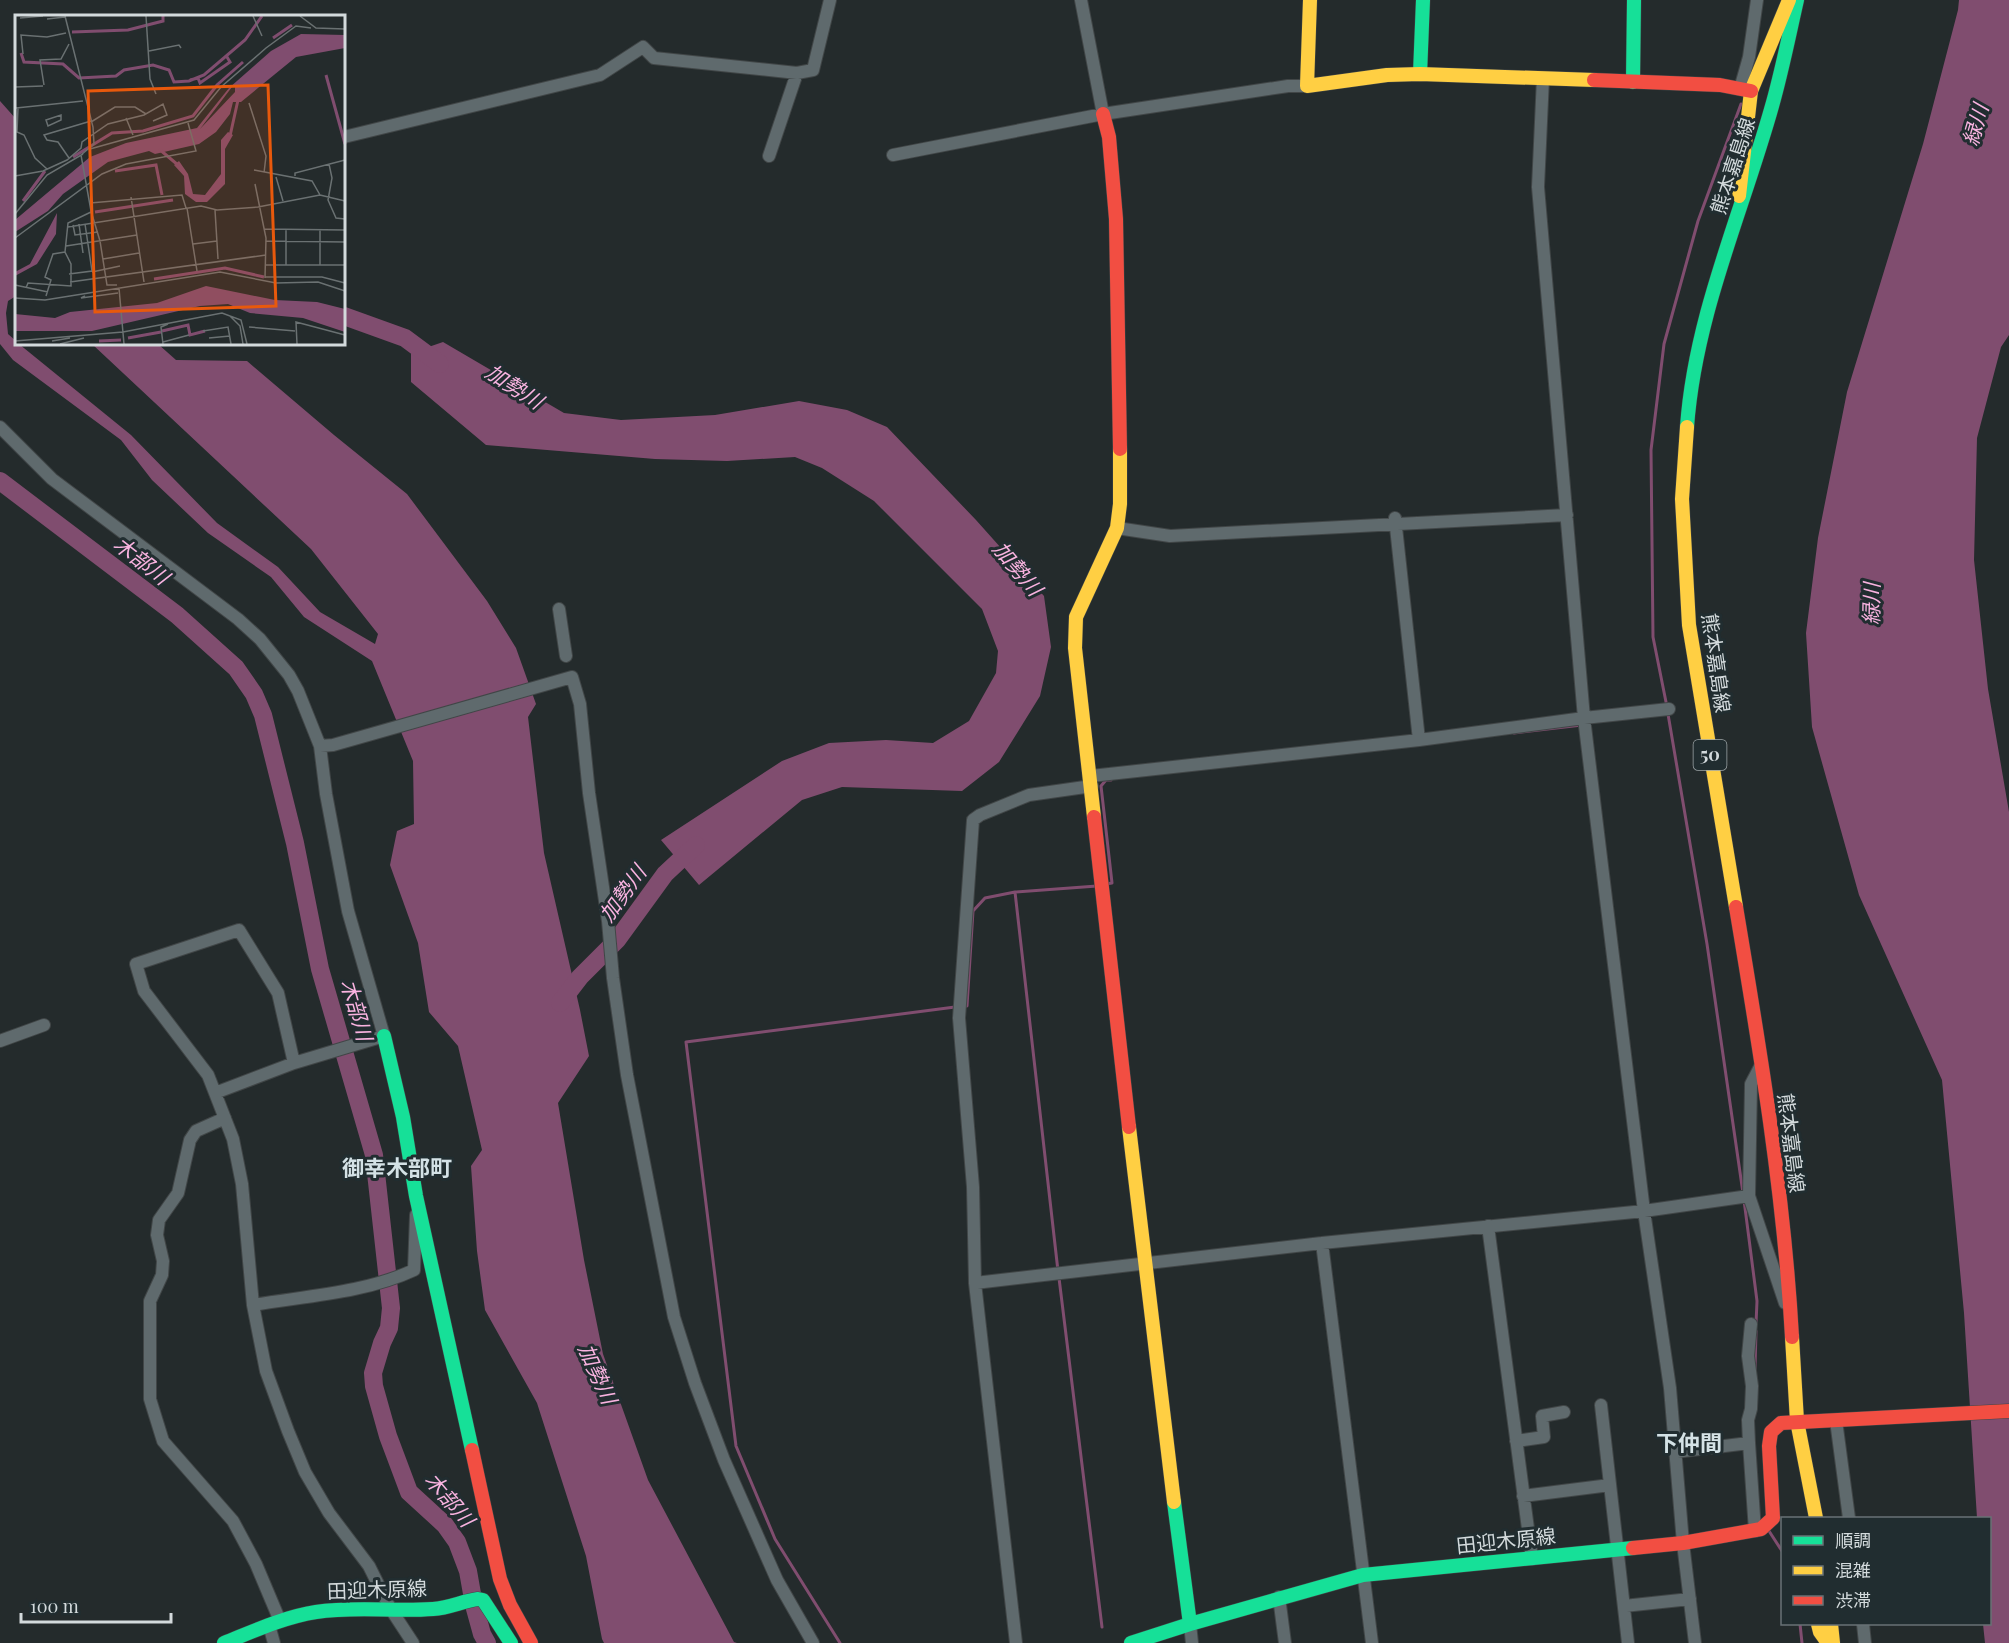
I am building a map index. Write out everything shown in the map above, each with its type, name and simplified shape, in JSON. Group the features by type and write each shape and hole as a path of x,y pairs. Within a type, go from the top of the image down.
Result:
{"street":[{"path":"345,137 600,75 643,47 654,58 797,73 813,70 830,0"},
{"path":"1081,0 1109,137 1116,219 1120,504 1117,528 1076,617 1075,648 1144,1263 1192,1643"},
{"path":"1307,86 1311,0"},
{"path":"1420,74 1423,0"},
{"path":"1633,82 1635,0"},
{"path":"1738,212 1746,90 1757,0"},
{"path":"1746,90 1774,37 1789,0"},
{"name":"熊本嘉島線","path":"1797,0 1772,106 1712,290 1696,364 1685,443 1682,499 1689,625 1762,1064 1789,1280 1790,1318 1816,1517"},
{"path":"769,156 797,73"},
{"path":"893,156 1103,114 1288,86 1307,86 1387,75 1420,74 1720,85 1746,90"},
{"path":"1543,78 1538,188 1584,718 1644,1210 1670,1388 1683,1544 1695,1643"},
{"path":"0,427 52,479 238,619 260,639 289,675 298,691 320,746 326,794 348,911 384,1036 403,1117 416,1196 500,1579 510,1605 531,1643"},
{"path":"1419,740 1395,517 1567,515"},
{"path":"1117,528 1170,536 1396,525"},
{"path":"559,609 566,656"},
{"path":"320,746 333,745 572,677 580,704 589,793 627,1075 674,1317 695,1383 724,1460 777,1580 813,1643"},
{"path":"1016,1643 975,1283 973,1187 959,1018 973,820 1029,795 1091,781 1669,709"},
{"path":"294,1064 278,993 239,930 136,964 144,991 208,1075 233,1139 242,1184 253,1305 266,1371 305,1472 329,1513 369,1566 390,1608 413,1643"},
{"path":"0,1041 44,1025"},
{"path":"215,1094 294,1064 384,1036"},
{"path":"1762,1064 1751,1084 1749,1196 1790,1318"},
{"path":"225,1118 196,1131 190,1140 178,1193 159,1220 157,1235 163,1261 162,1275 150,1301 150,1399 163,1441 233,1521 256,1564 274,1623 274,1643"},
{"path":"253,1305 366,1286 414,1270 416,1196"},
{"path":"975,1283 1322,1243 1644,1210 1749,1196"},
{"path":"1488,1226 1532,1559"},
{"path":"1322,1243 1372,1643"},
{"path":"1751,1324 1748,1356 1752,1386 1748,1420 1749,1443 1767,1527"},
{"path":"1600,1405 1629,1643"},
{"path":"1767,1527 1773,1518 1769,1446 1771,1432 1781,1423 2009,1411"},
{"path":"1516,1441 1544,1437 1542,1416 1564,1412"},
{"path":"1837,1428 1849,1517"},
{"path":"1675,1452 1749,1443"},
{"path":"1524,1496 1610,1485"},
{"name":"田迎木原線","path":"1131,1643 1190,1623 1363,1575 1683,1544 1767,1527"},
{"path":"1280,1597 1285,1643"},
{"name":"田迎木原線","path":"224,1643 301,1614 327,1610 445,1608 477,1599 483,1600 512,1643"},
{"path":"1624,1606 1690,1599"},
{"path":"1818,1625 1820,1632 1828,1643"},
{"path":"1831,1625 1833,1643"},
{"path":"1863,1625 1865,1643"}],"water":[{"name":"緑川","path":"1959,0 2009,0 2009,335 2001,347 1977,438 1974,560 1988,689 2009,812 2009,1643 1985,1643 1983,1625 1991,1625 1991,1517 1977,1517 1964,1313 1942,1080 1859,895 1812,727 1806,633 1818,538 1847,392 1923,144"},
{"path":"0,101 15,118 15,297 8,301 6,313 8,334 15,340 15,345 20,345 131,435 217,523 278,567 320,612 375,644 378,634 311,549 93,345 159,345 176,360 247,361 407,494 487,601 516,648 536,704 528,717 544,853 589,1056 558,1103 584,1260 603,1354 648,1480 734,1642 737,1643 604,1643 602,1639 586,1556 537,1403 485,1310 477,1251 471,1166 482,1150 458,1046 429,1012 418,943 390,865 397,831 414,824 413,761 372,661 304,617 271,577 208,533 152,480 121,440 13,360 0,344"},
{"path":"443,342 564,413 621,420 715,415 799,401 847,410 887,427 976,520 1044,596 1051,647 1040,696 999,762 962,791 842,787 802,800 699,885 661,840 782,761 829,743 886,740 933,743 969,721 996,673 998,651 982,609 874,501 822,468 795,457 727,461 655,459 486,445 411,382 411,353"}],"waterway":[{"path":"1667,707 1653,637 1651,450 1664,344 1698,221 1741,104"},
{"name":"加勢川","path":"345,316 405,338 440,364"},
{"name":"木部川","path":"0,481 177,615 236,668 254,694 263,715 295,843 320,969 374,1155 391,1308 389,1328 373,1373 374,1386 388,1436 409,1492 445,1525 457,1542 468,1571 474,1605 482,1634 487,1643"},
{"path":"1668,714 1707,944 1743,1193"},
{"path":"1514,733 1582,725"},
{"path":"1106,884 1112,883 1101,786 1106,780 1111,780"},
{"name":"加勢川","path":"560,1003 580,977 617,940 665,874 696,845"},
{"path":"964,1006 967,1006 973,911 985,898 1015,892 1097,886"},
{"path":"1015,892 1058,1271"},
{"path":"840,1643 775,1539 736,1446 686,1042 955,1007"},
{"path":"1744,1200 1757,1301 1756,1324"},
{"path":"1059,1278 1102,1627"},
{"path":"1755,1369 1756,1331"},
{"path":"1769,1531 1781,1549"},
{"path":"1800,1625 1802,1643"}],"traffic: fast":[{"path":"1420,74 1423,0"},
{"path":"1633,82 1634,0"},
{"path":"1687,427 1699,345 1721,265 1772,106 1797,0"},
{"path":"384,1036 403,1117 416,1196 472,1450"},
{"path":"1174,1502 1190,1624"},
{"path":"1131,1643 1363,1575 1633,1548"},
{"path":"224,1643 304,1614 345,1609 433,1609 478,1599 483,1600 511,1643"}],"traffic: slow":[{"path":"1310,0 1307,86 1387,75 1420,74 1594,80"},
{"path":"1739,196 1751,91 1789,0"},
{"path":"1687,427 1682,499 1689,625 1736,907"},
{"path":"1094,817 1075,648 1076,617 1117,528 1120,504 1120,449"},
{"path":"1129,1127 1174,1502"},
{"path":"1792,1337 1797,1421 1816,1517"},
{"path":"1818,1625 1828,1643"},
{"path":"1831,1625 1833,1643"}],"traffic: jam":[{"path":"1594,80 1720,85 1751,91"},
{"path":"1103,114 1109,137 1116,219 1120,449"},
{"path":"1094,817 1129,1127"},
{"path":"1736,907 1777,1175 1792,1337"},
{"path":"1633,1548 1683,1543 1761,1529 1773,1518 1769,1446 1771,1432 1781,1423 2009,1411"},
{"path":"472,1450 500,1579 510,1605 531,1643"}],"district":[{"name":"御幸木部町","path":"397,1168"},
{"name":"下仲間","path":"1689,1443"}]}
